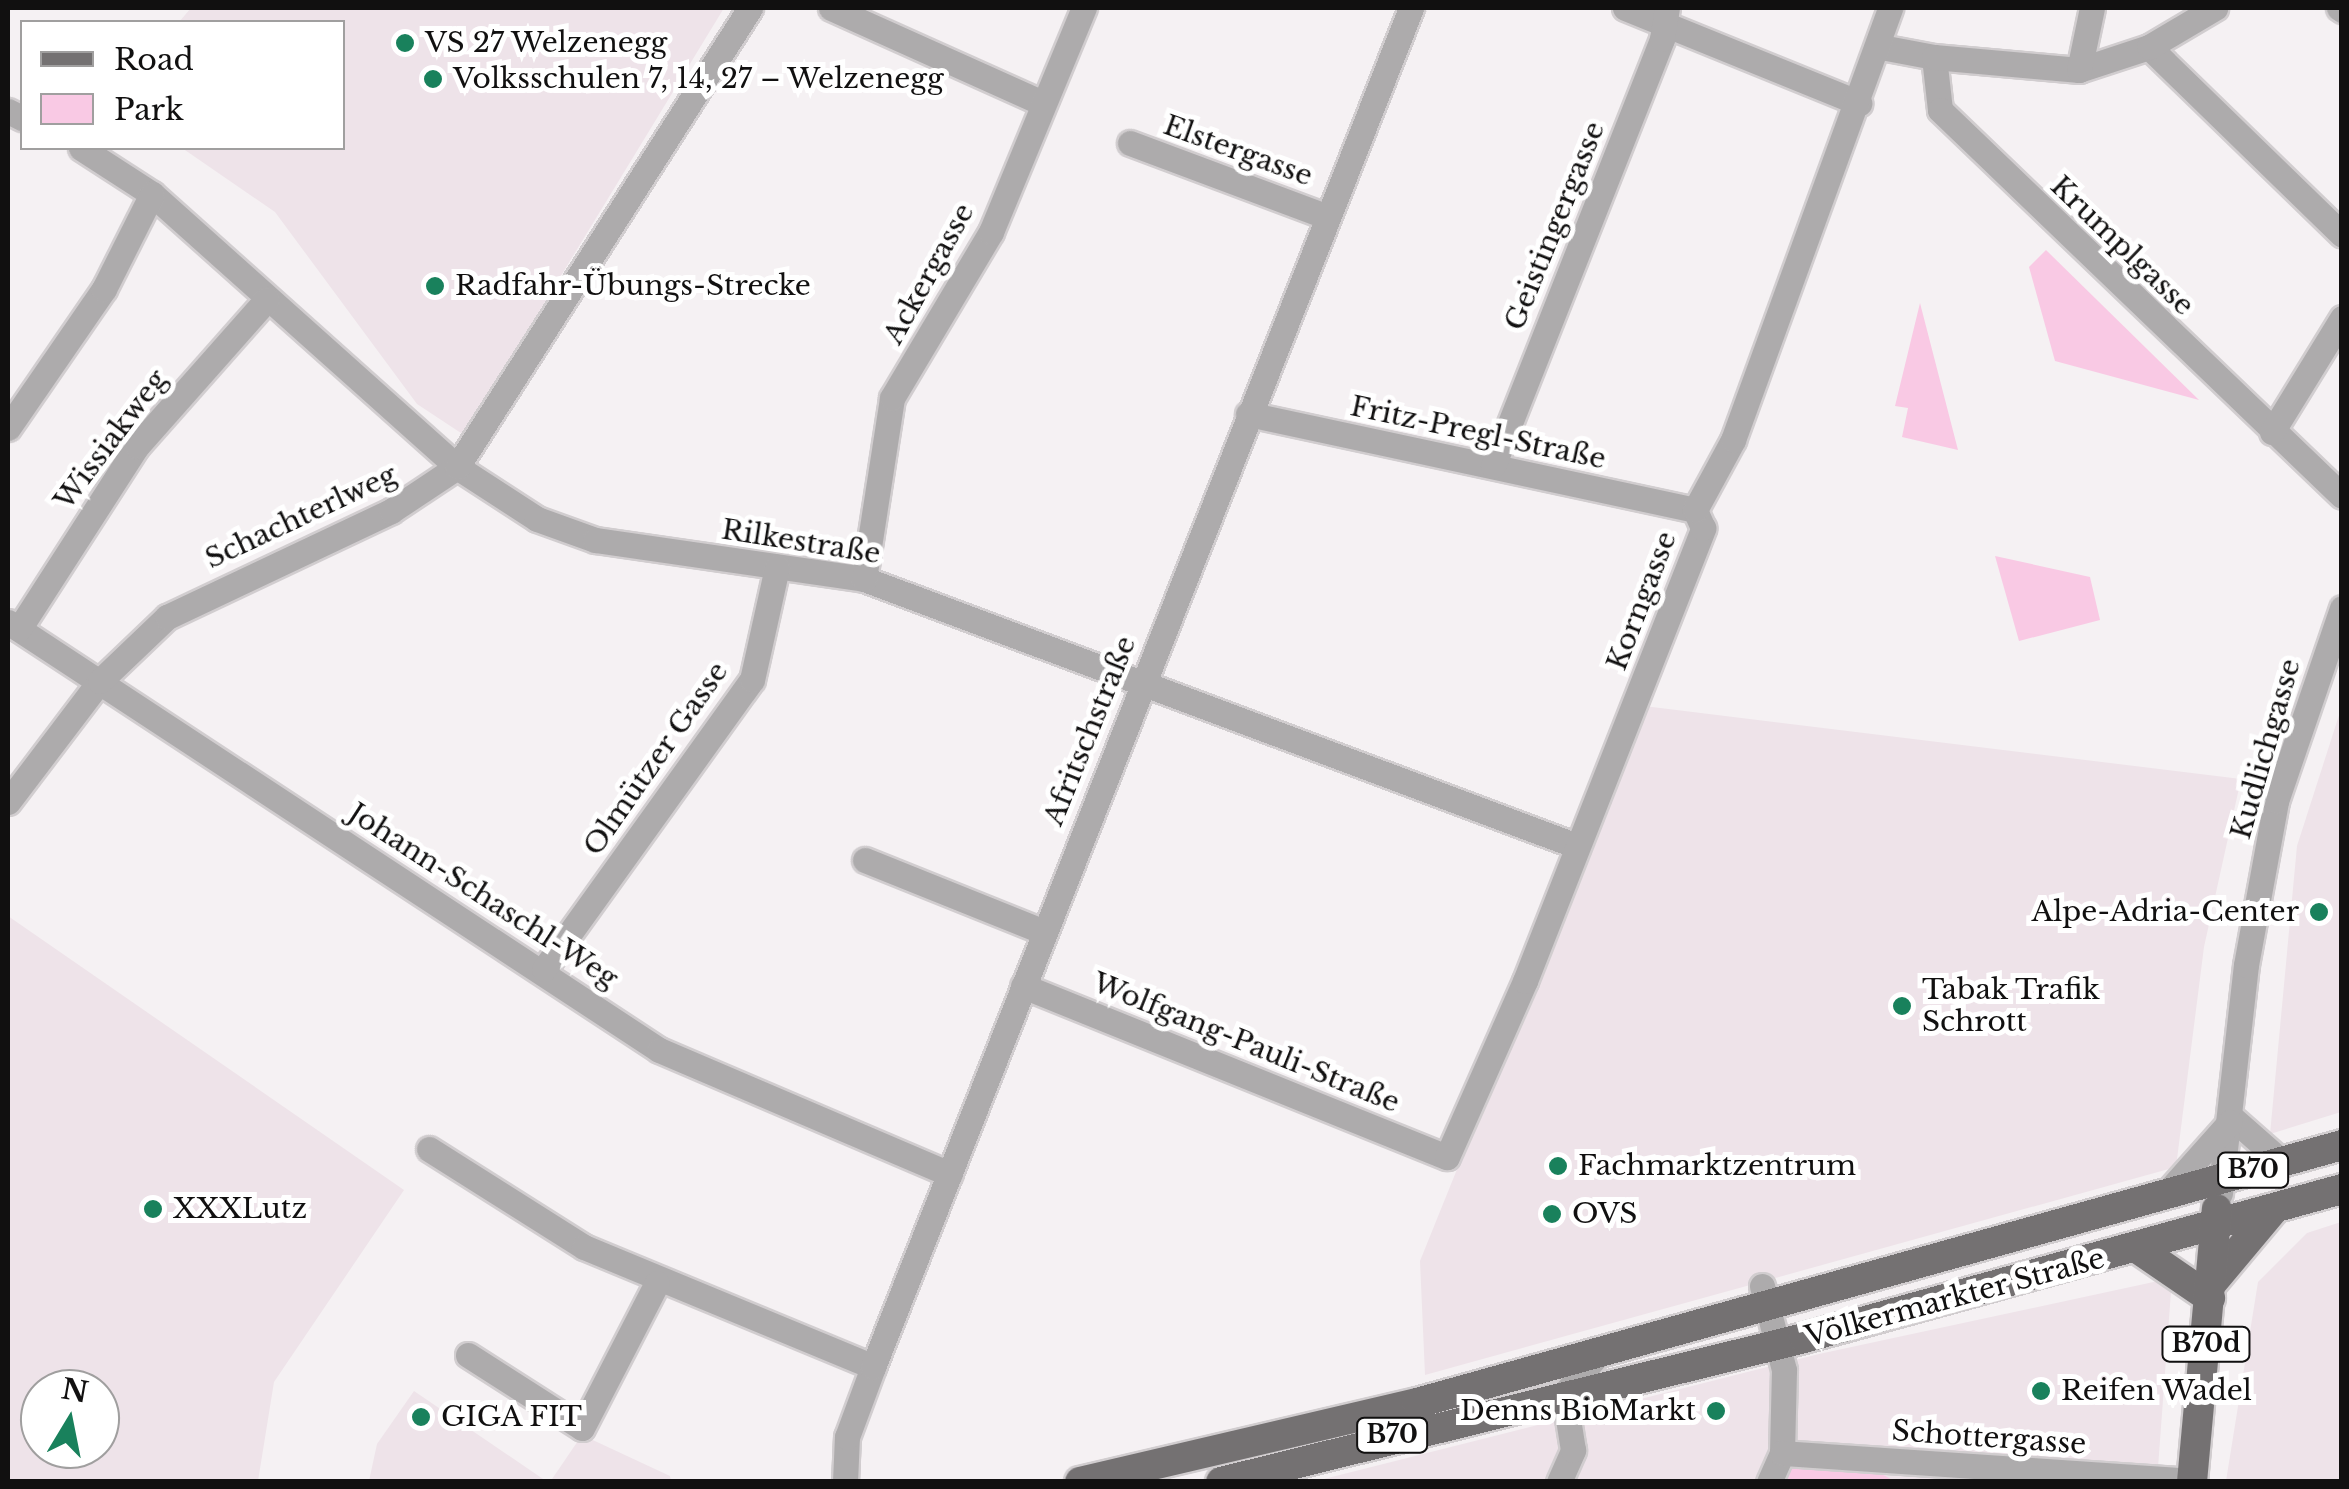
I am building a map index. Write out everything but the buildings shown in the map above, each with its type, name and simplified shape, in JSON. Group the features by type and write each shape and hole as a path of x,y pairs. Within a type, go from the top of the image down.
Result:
{"main road":[{"name":"Völkermarkter Straße","path":"1221,1482 1749,1351 1776,1330 1794,1298 2342,1145"},
{"name":"Völkermarkter Straße","path":"1080,1482 1599,1352 1776,1330 2140,1250 2342,1189"},
{"path":"2164,1196 2218,1206 2274,1209"},
{"name":"B70d","path":"2192,1481 2218,1206"},
{"path":"2140,1250 2211,1291 2274,1209"}],"street":[{"name":"Schachterlweg","path":"8,802 100,681 190,602 390,511 457,467 750,8"},
{"path":"831,8 1040,102"},
{"name":"Ackergasse","path":"864,579 892,398 991,232 1040,102 1084,8"},
{"name":"Afritschstraße","path":"844,1482 848,1437 873,1367 1324,216 1411,8"},
{"path":"1626,8 1665,15 1859,103"},
{"name":"Korngasse","path":"1447,1158 1578,846 1703,528 1695,510 1734,440 1881,47 1890,8"},
{"path":"2079,70 2092,8"},
{"path":"1881,47 1934,58 2079,70 2149,47 2215,8"},
{"name":"Geistingergasse","path":"1493,466 1662,39 1665,15"},
{"path":"2149,47 2342,235"},
{"name":"Krumplgasse","path":"1934,58 1940,110 2342,496"},
{"name":"Elstergasse","path":"1130,143 1324,216"},
{"name":"Rilkestraße","path":"84,150 152,194 457,467 567,532 864,579 1578,846"},
{"path":"8,428 104,290 152,194"},
{"name":"Wissiakweg","path":"13,625 138,446 268,299"},
{"path":"2272,432 2342,318"},
{"name":"Fritz-Pregl-Straße","path":"1248,414 1695,510"},
{"name":"Olmützer Gasse","path":"544,969 752,680 777,567"},
{"name":"Kudlichgasse","path":"2218,1206 2246,965 2276,802 2342,608"},
{"name":"Johann-Schaschl-Weg","path":"13,625 544,969 659,1050 950,1174"},
{"path":"865,860 1044,932"},
{"name":"Wolfgang-Pauli-Straße","path":"1022,986 1447,1158"},
{"path":"2164,1196 2230,1119 2282,1162"},
{"path":"429,1150 540,1223 657,1282 873,1367"},
{"path":"468,1356 582,1428 657,1282"},
{"path":"1769,1482 1782,1453 1776,1330"},
{"path":"1559,1482 1572,1450 1564,1394 1599,1352"},
{"name":"Schottergasse","path":"1782,1453 2192,1481"}],"shaded area":[{"path":"191,8 724,8 464,435 417,404 275,212 185,150 345,150 345,20 181,20"},
{"path":"1644,706 2241,779 2204,947 2176,1167 1425,1375 1420,1261"},
{"path":"2341,709 2341,1112 2270,1134 2297,846"},
{"path":"8,916 404,1190 274,1382 258,1481 8,1481"},
{"path":"2341,1222 2341,1481 2226,1481 2258,1282 2307,1233"},
{"path":"2172,1278 2157,1481 1312,1482 1819,1354"},
{"name":"GIGA FIT","path":"414,1391 546,1481 369,1481 377,1444"},
{"name":"GIGA FIT","path":"582,1435 670,1476 671,1481 550,1482"}],"green space":[{"path":"2046,250 2199,400 2055,361 2029,267"},
{"path":"1920,303 1958,450 1902,437 1908,408 1895,406"},
{"path":"1995,556 2090,577 2100,620 2019,641"},
{"path":"1802,1464 1875,1470 1894,1481 1782,1482 1790,1468"}],"place":[{"name":"VS 27 Welzenegg","path":"405,43"},
{"name":"Volksschulen 7, 14, 27 – Welzenegg","path":"433,79"},
{"name":"Radfahr-Übungs-Strecke","path":"435,286"},
{"name":"Alpe-Adria-Center","path":"2319,912"},
{"name":"Tabak Trafik Schrott","path":"1902,1006"},
{"name":"Fachmarktzentrum","path":"1558,1166"},
{"name":"XXXLutz","path":"153,1209"},
{"name":"OVS","path":"1552,1214"},
{"name":"Reifen Wadel","path":"2041,1391"},
{"name":"Denns BioMarkt","path":"1716,1411"},
{"name":"GIGA FIT","path":"421,1417"}]}
